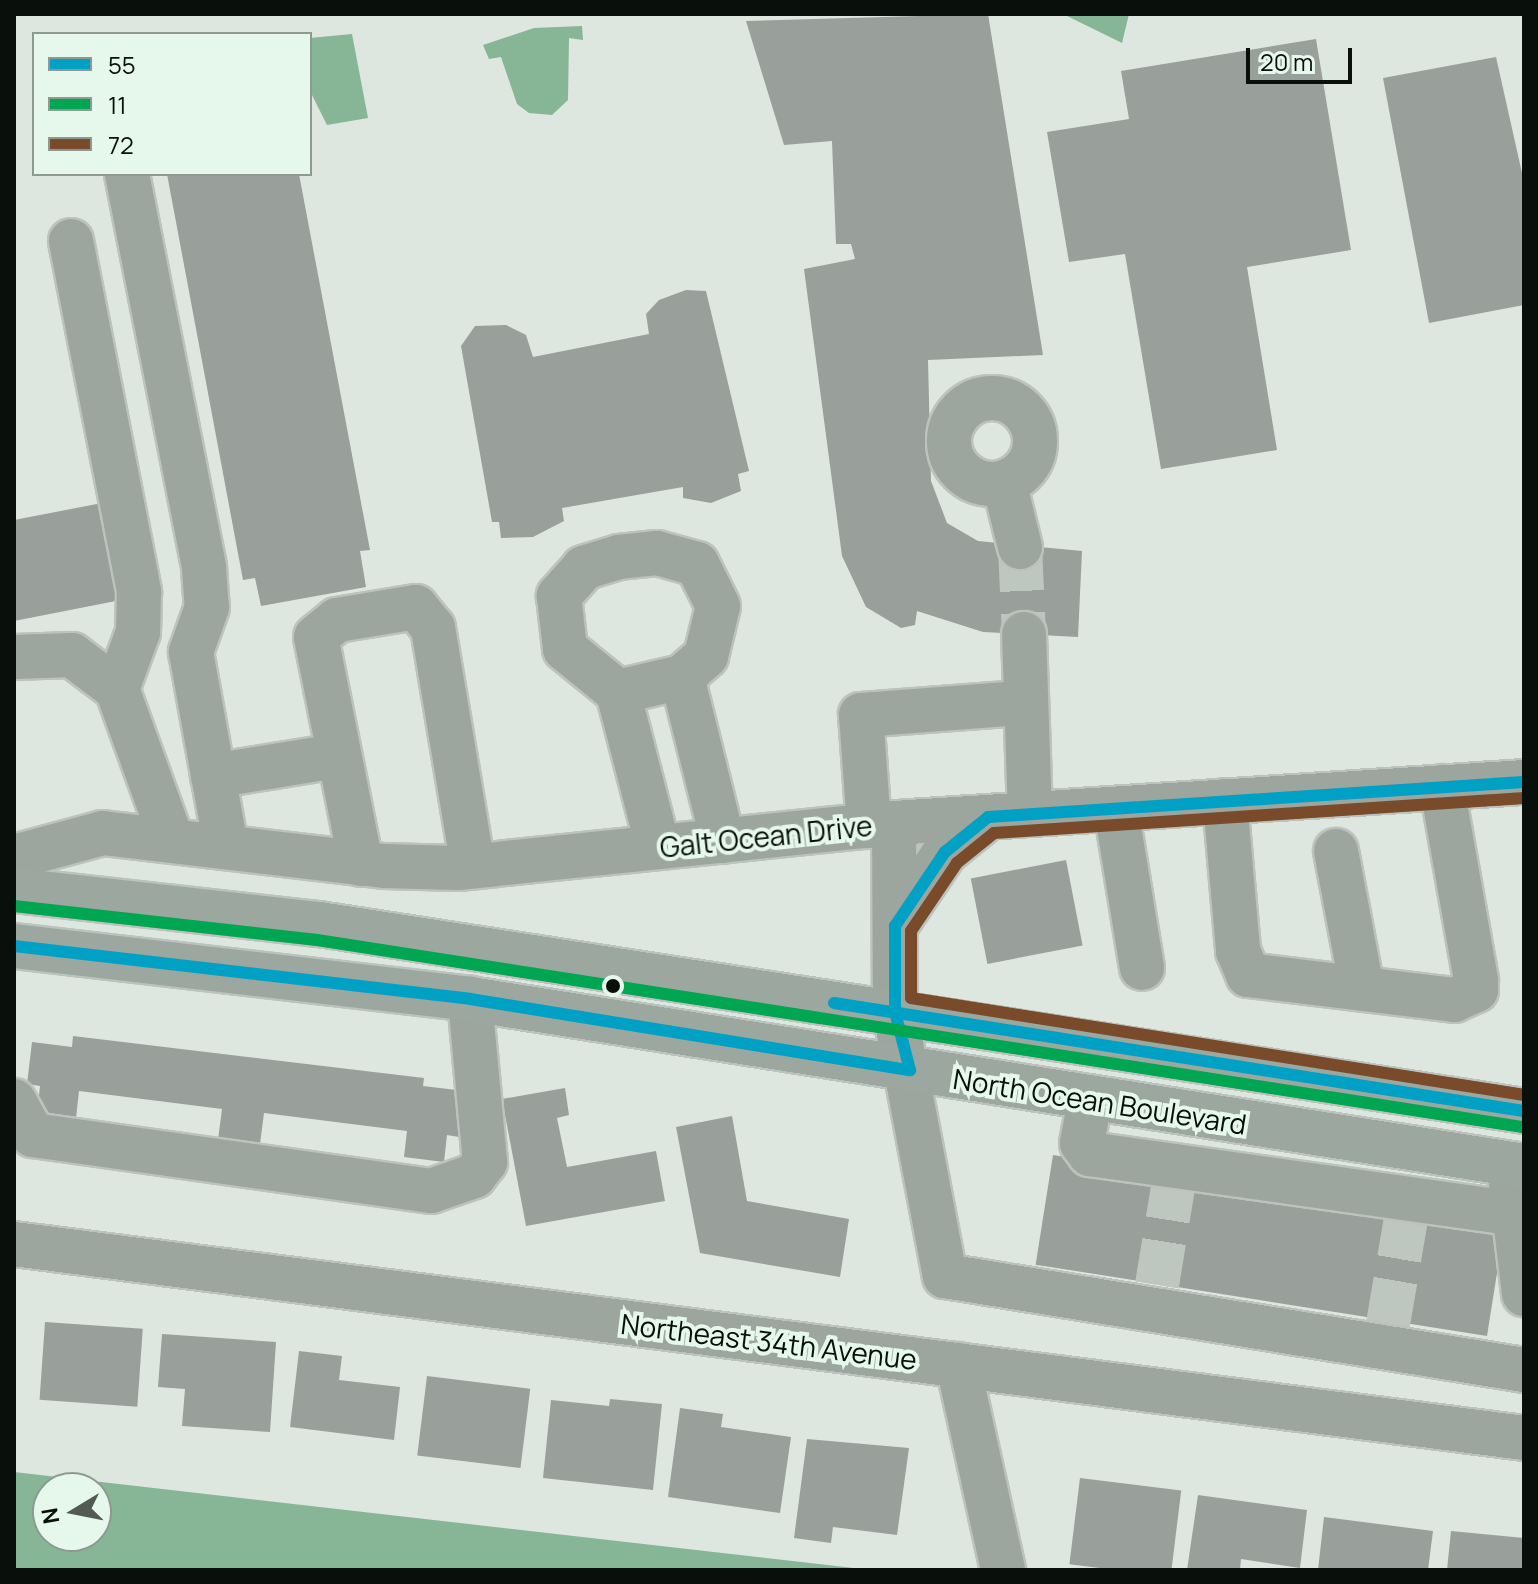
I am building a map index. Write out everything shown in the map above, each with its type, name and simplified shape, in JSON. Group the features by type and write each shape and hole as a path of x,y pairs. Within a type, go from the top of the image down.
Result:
{"main road":[{"name":"North Ocean Boulevard","path":"14,890 319,924 1524,1111"},
{"name":"North Ocean Boulevard","path":"14,946 345,982 470,999 1090,1100 1516,1165"}],"street":[{"path":"127,176 204,568 207,607 191,652 226,847"},
{"path":"71,241 139,592 138,632 117,689"},
{"path":"1004,482 1020,547"},
{"path":"618,692 682,677 706,656 718,629 711,582 697,564 680,559 619,557 567,579 556,619 565,649 618,692 658,847"},
{"path":"361,864 318,664 320,628 416,607 426,612 473,866"},
{"path":"895,926 945,852 1009,816 1022,703 1024,634"},
{"path":"14,657 72,655 117,689 163,837"},
{"path":"682,677 723,841"},
{"path":"1022,703 861,715 882,824 895,926 895,1012 910,1070 945,1276 1154,1297 1387,1336 1524,1370"},
{"path":"635,751 699,737"},
{"path":"213,776 337,756"},
{"name":"Galt Ocean Drive","path":"14,857 103,833 163,837 361,864 473,866 882,824 1524,782"},
{"path":"1225,801 1242,969 1248,975 1454,1000 1476,990 1442,787"},
{"path":"1116,809 1142,968"},
{"path":"1336,851 1362,989"},
{"path":"14,1101 33,1135 431,1191 474,1176 485,1162 470,999"},
{"path":"1090,1100 1082,1143 1090,1154 1176,1171 1408,1206 1519,1214"},
{"path":"1516,1165 1524,1294"},
{"name":"Northeast 34th Avenue","path":"14,1244 1524,1438"},
{"path":"958,1365 1003,1570"}],"shaded area":[{"path":"1063,14 1129,14 1122,43"},
{"path":"582,26 583,40 569,38 568,100 552,115 529,113 517,104 501,57 489,59 483,45 534,28"},
{"path":"352,34 368,118 327,125 312,95 312,38"},
{"path":"14,1472 32,1474 32,1552 112,1552 112,1483 871,1570 14,1570"}],"building":[{"path":"988,14 1043,355 928,360 931,481 947,523 978,541 1082,551 1078,637 983,632 917,611 915,625 901,628 866,607 842,556 804,269 855,259 851,244 836,244 832,141 784,145 746,21"},
{"path":"1316,39 1351,250 1247,267 1277,450 1161,469 1125,254 1069,262 1047,132 1129,119 1121,71"},
{"path":"1496,57 1524,182 1524,305 1429,323 1383,78"},
{"path":"167,176 299,176 370,550 360,551 366,587 261,606 255,578 243,580"},
{"path":"686,290 706,291 749,471 738,474 741,491 711,503 683,498 683,487 562,508 564,521 533,537 501,538 499,522 492,522 461,346 475,326 506,325 526,335 533,357 649,334 646,314 659,300"},
{"path":"102,503 121,600 14,621 14,520"},
{"path":"1066,860 1083,945 987,964 971,879"},
{"path":"73,1036 424,1078 423,1086 465,1091 459,1137 447,1135 444,1162 404,1157 407,1131 264,1113 260,1144 218,1140 222,1109 79,1091 76,1118 37,1113 40,1086 27,1084 32,1042 72,1047"},
{"path":"565,1088 569,1115 557,1118 567,1167 656,1151 665,1201 526,1226 502,1099"},
{"path":"732,1116 747,1201 849,1219 840,1277 700,1253 676,1127"},
{"path":"1053,1155 1504,1226 1487,1336 1036,1265"},
{"path":"45,1322 143,1329 137,1407 40,1400"},
{"path":"162,1334 276,1342 270,1432 182,1426 185,1389 158,1387"},
{"path":"299,1351 342,1356 339,1380 400,1387 394,1440 290,1427"},
{"path":"427,1376 530,1389 520,1468 417,1455"},
{"path":"610,1399 662,1404 653,1490 543,1478 551,1400 609,1406"},
{"path":"680,1408 723,1414 721,1427 791,1437 780,1513 668,1497"},
{"path":"807,1439 909,1448 897,1535 833,1527 831,1543 794,1538"},
{"path":"1080,1478 1181,1490 1171,1570 1115,1570 1069,1564"},
{"path":"1198,1495 1307,1510 1300,1568 1241,1559 1240,1570 1187,1570"},
{"path":"1324,1517 1433,1531 1428,1570 1318,1570"},
{"path":"1451,1531 1524,1538 1524,1570 1447,1570"}],"tunnel":[{"path":"1020,547 1024,634"},
{"path":"1157,1285 1175,1175"},
{"path":"1388,1324 1407,1213"}],"transit line":[{"name":"55","path":"14,946 470,999 910,1070 895,1012 895,926 945,852 988,817 1524,782"},
{"name":"72","path":"1524,798 994,833 957,863 911,931 911,998 1524,1095"},
{"name":"11","path":"14,906 317,940 1522,1127"},
{"name":"55","path":"834,1003 1524,1111"}]}
